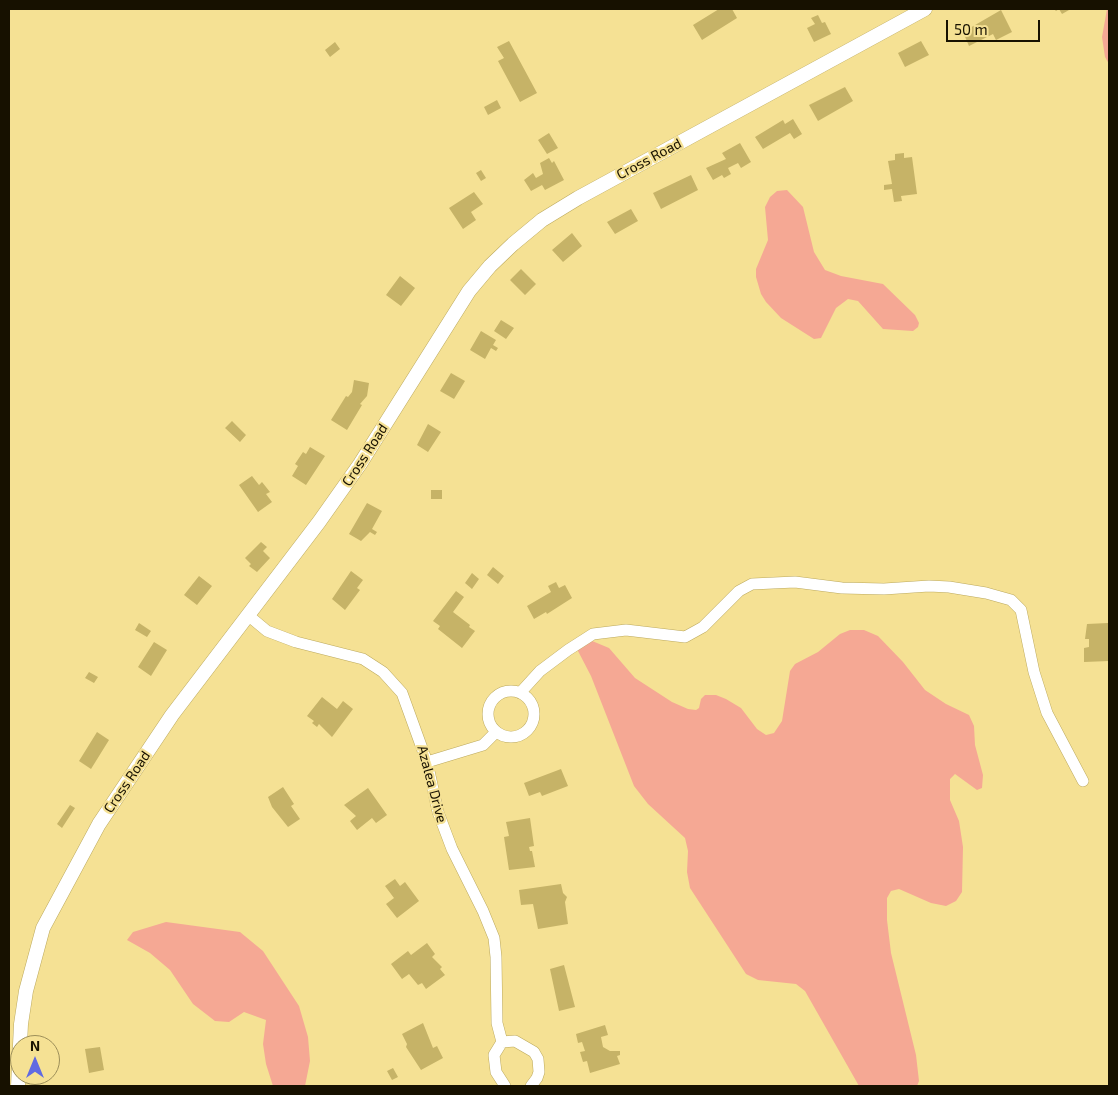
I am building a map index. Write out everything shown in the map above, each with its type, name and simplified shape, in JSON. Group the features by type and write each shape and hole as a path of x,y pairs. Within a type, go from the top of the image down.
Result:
{"street":[{"name":"Cross Road","path":"18,1086 21,1024 26,991 43,928 99,824 172,715 360,464 469,291 513,244 542,220 578,198 925,9"},
{"path":"520,693 540,671 593,634 626,630 685,637 703,627 739,591 752,584 795,582 876,589 929,586 949,587 986,593 1011,600 1021,610 1034,672 1047,713 1067,754 1083,781"},
{"name":"Azalea Drive","path":"248,616 267,631 296,642 363,659 383,672 402,694 427,762 438,812 452,849 483,911 494,938 498,1023 502,1042 494,1055 496,1072 505,1086"},
{"path":"513,691 520,693 532,704 534,719 531,727 518,736 510,738 496,732 488,719 490,705 499,694 513,691"},
{"path":"427,762 483,745 496,732"},
{"path":"502,1042 515,1041 534,1052 538,1059 539,1072 531,1086"}],"shaded area":[{"path":"1107,9 1109,9 1109,64 1105,57 1102,37"},
{"path":"787,190 803,207 814,252 825,270 841,276 883,284 915,315 919,323 918,327 913,331 883,329 858,301 848,299 836,308 821,338 814,339 781,318 761,294 756,277 756,269 768,240 765,207 770,197 777,191"},
{"path":"850,630 864,630 878,636 903,662 925,690 946,704 969,715 974,726 975,745 983,775 982,788 977,790 955,774 950,779 950,800 959,821 963,847 962,892 956,901 946,906 931,903 899,889 891,891 887,898 887,920 891,953 916,1055 919,1081 917,1086 859,1086 805,991 796,984 758,980 746,974 690,888 687,872 688,851 685,838 648,804 634,786 591,676 578,651 578,640 585,638 609,648 635,678 672,702 688,709 696,710 699,708 701,699 705,695 716,695 726,699 741,708 757,729 766,735 774,733 782,721 790,671 795,664 818,652 840,634"},
{"path":"166,922 240,932 263,951 299,1006 308,1037 310,1061 305,1086 273,1086 266,1064 263,1044 266,1020 244,1012 229,1022 215,1021 193,1004 170,970 150,953 127,940 133,932"}],"building":[{"path":"719,9 732,9 737,18 702,40 693,25"},
{"path":"1059,9 1068,9 1069,10 1062,14"},
{"path":"1001,10 1012,32 996,40 993,34 969,46 963,32"},
{"path":"818,15 822,23 825,22 831,34 814,42 807,28 815,24 811,18"},
{"path":"509,41 537,93 520,102 498,61 504,58 497,47"},
{"path":"921,41 929,55 905,67 898,53"},
{"path":"335,42 340,49 330,57 325,50"},
{"path":"845,87 853,101 818,121 809,105"},
{"path":"497,100 501,108 488,115 484,107"},
{"path":"793,119 802,134 794,139 790,133 763,149 755,137 783,120 785,124"},
{"path":"549,133 558,148 547,154 538,140"},
{"path":"740,143 751,162 741,168 738,163 728,168 731,174 724,178 722,175 713,180 706,168 726,159 722,153"},
{"path":"904,153 904,158 912,157 917,194 901,196 902,201 894,202 892,189 884,190 884,185 892,184 888,161 895,160 895,154"},
{"path":"549,158 552,163 554,161 564,180 545,190 542,185 531,191 524,180 533,173 536,178 543,174 540,163"},
{"path":"481,170 486,178 481,181 476,173"},
{"path":"691,175 698,190 661,209 653,193"},
{"path":"474,192 483,204 471,212 476,220 463,229 449,208"},
{"path":"631,209 638,221 615,234 607,222"},
{"path":"572,233 582,246 563,262 552,250"},
{"path":"521,269 536,284 525,295 510,280"},
{"path":"400,276 415,288 401,306 386,295"},
{"path":"501,320 514,328 506,339 494,331"},
{"path":"481,331 496,340 493,345 498,348 496,351 491,348 485,359 470,350"},
{"path":"451,373 465,381 454,399 440,391"},
{"path":"354,380 369,383 367,396 360,404 362,405 347,430 331,420 346,396 348,397 352,392"},
{"path":"232,421 246,435 240,442 225,428"},
{"path":"428,424 441,432 428,452 417,445"},
{"path":"310,447 325,456 306,485 292,476 298,466 295,464 303,452 306,454"},
{"path":"252,476 259,485 262,482 270,492 266,494 272,502 258,512 239,485"},
{"path":"431,490 442,490 442,499 431,499"},
{"path":"367,503 382,511 372,529 377,532 375,535 370,532 361,541 349,534"},
{"path":"261,542 267,547 263,551 270,558 257,572 249,566 251,564 245,558"},
{"path":"493,567 504,576 498,584 487,575"},
{"path":"351,571 363,580 357,588 360,590 345,610 332,599"},
{"path":"472,573 479,579 472,589 465,583"},
{"path":"199,576 212,586 197,605 184,595"},
{"path":"556,582 559,588 565,585 572,598 547,614 546,612 534,619 527,606 551,592 548,586"},
{"path":"456,591 464,597 453,612 475,631 462,648 438,629 440,626 433,621"},
{"path":"139,623 151,631 147,637 135,630"},
{"path":"1108,623 1109,661 1084,662 1084,648 1089,647 1089,639 1085,639 1087,624"},
{"path":"154,642 167,650 151,676 138,667"},
{"path":"89,672 98,677 94,683 85,678"},
{"path":"322,697 337,709 343,701 353,709 332,737 319,724 317,727 312,723 314,721 307,716"},
{"path":"97,732 109,740 91,769 79,761"},
{"path":"561,769 568,786 542,796 540,792 529,796 524,783"},
{"path":"283,787 294,804 291,806 300,819 288,827 272,807 268,797"},
{"path":"368,788 387,815 376,823 372,818 357,830 350,821 356,816 344,805"},
{"path":"70,805 75,808 62,828 57,824"},
{"path":"530,818 534,846 529,847 530,851 532,851 535,867 509,870 504,837 509,836 506,822"},
{"path":"395,879 400,886 405,882 419,901 397,918 386,904 394,898 385,886"},
{"path":"561,884 563,893 567,897 565,902 568,924 538,929 533,904 521,905 519,890"},
{"path":"427,943 435,954 432,957 442,967 440,969 445,975 426,989 422,983 418,985 409,974 402,979 391,964 408,951 411,955"},
{"path":"564,965 575,1007 559,1011 550,969"},
{"path":"423,1023 433,1048 437,1046 443,1058 421,1070 406,1047 407,1044 402,1034"},
{"path":"605,1025 608,1035 601,1037 603,1047 610,1051 620,1051 620,1055 617,1056 620,1064 590,1073 587,1061 583,1062 580,1052 585,1051 582,1042 578,1043 576,1034"},
{"path":"100,1047 104,1070 89,1073 85,1049"},
{"path":"393,1068 398,1077 392,1080 387,1071"}]}
